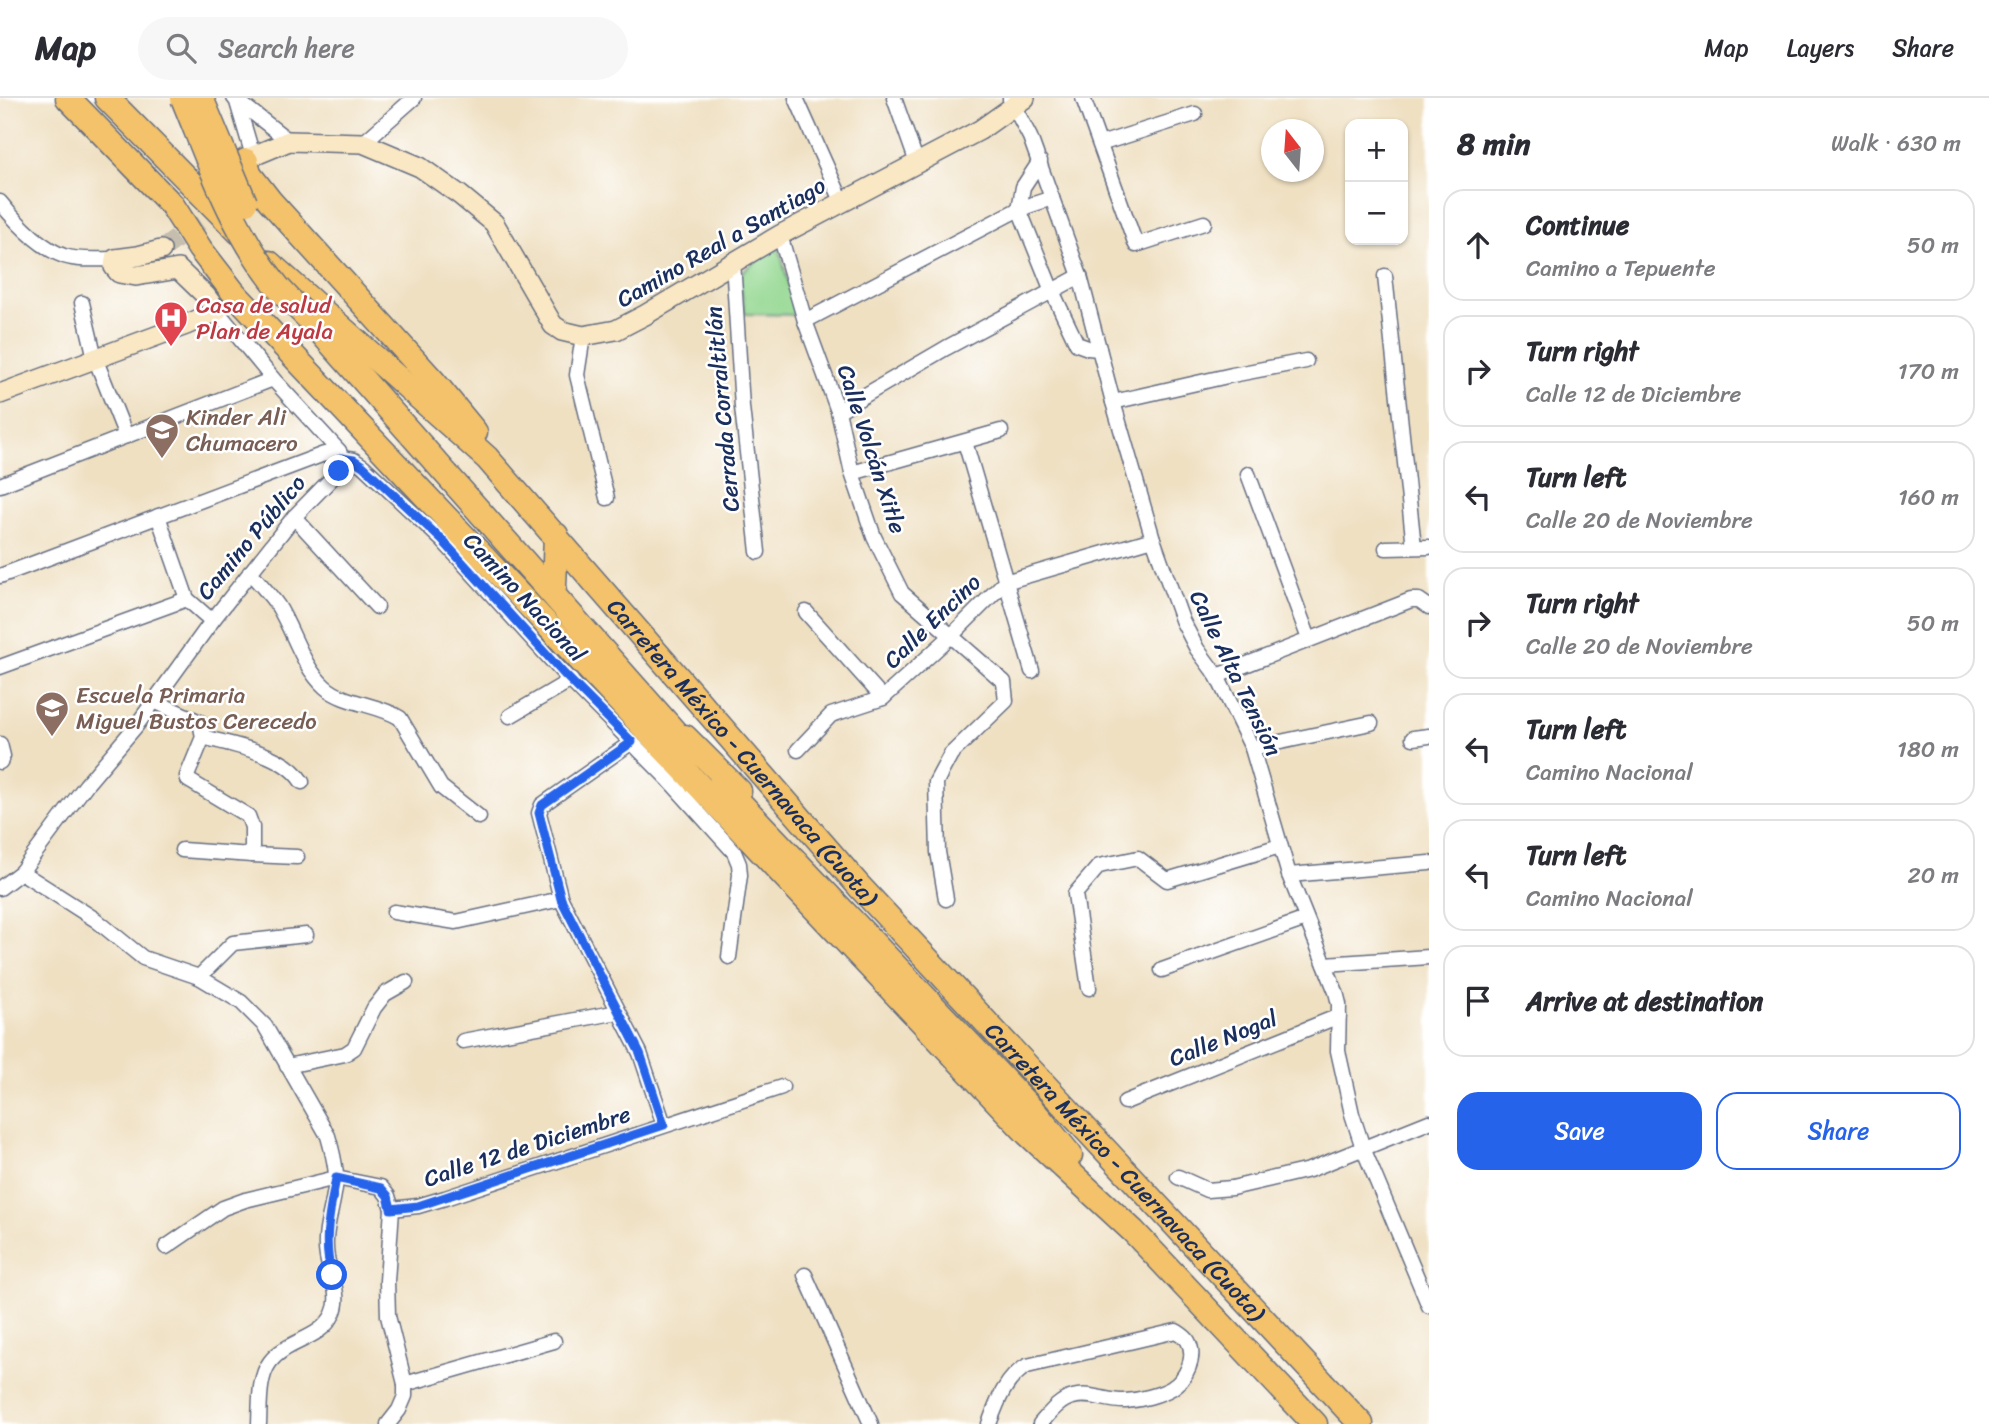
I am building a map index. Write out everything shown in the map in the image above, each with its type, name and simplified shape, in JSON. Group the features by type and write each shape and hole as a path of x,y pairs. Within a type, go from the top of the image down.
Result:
{"highway":[{"name":"Carretera México - Cuernavaca (Cuota)","path":"68,98 172,205 200,249 234,293 1027,1133 1133,1231 1315,1424"},
{"name":"Carretera México - Cuernavaca (Cuota)","path":"107,98 277,272 487,458 859,886 1361,1424"},
{"path":"183,98 209,166 251,232 274,282 400,419 678,738 1036,1114 1133,1231"},
{"path":"201,98 239,192 251,232 440,457 675,727 775,828 819,865 859,886"},
{"path":"247,161 250,174 270,201 474,428 487,458"},
{"path":"554,587 556,535"}],"street":[{"path":"363,143 414,98"},
{"path":"796,98 842,201"},
{"path":"894,98 917,163"},
{"path":"1083,98 1136,245 1204,223"},
{"path":"236,100 289,141"},
{"path":"236,100 247,161 289,141 363,143 419,167 494,223 553,325 562,331 583,335 577,375 607,498"},
{"name":"Camino Real a Santiago","path":"583,335 616,330 626,325 780,235 980,130 1016,101"},
{"name":"Calle Alta Tensión","path":"1016,101 1080,276 1153,539 1182,620 1197,649 1217,676 1252,748 1289,875 1336,992 1339,1016 1338,1051 1343,1080 1363,1148 1426,1290 1429,1307"},
{"path":"1100,144 1195,114"},
{"path":"1040,161 1023,187 1019,209 1077,344 1099,349"},
{"path":"805,321 1019,209 1052,198"},
{"path":"0,202 28,232 66,257 115,259 161,250"},
{"name":"Calle Volcán Xitle","path":"780,235 805,321 838,411 852,473 874,537 902,593 1003,682 1006,691 1006,701 951,754 936,782 938,852 946,899"},
{"path":"115,259 114,267 118,273 136,276 178,269 206,296 272,379 340,454"},
{"name":"Cerrada Corraltitlán","path":"733,261 743,407 758,552"},
{"path":"838,411 1080,276"},
{"path":"1385,276 1422,547 1386,548"},
{"path":"82,303 95,358 126,436"},
{"path":"0,394 217,311"},
{"path":"1113,402 1306,361"},
{"path":"0,485 272,379"},
{"path":"852,473 1001,431"},
{"path":"965,442 1032,671"},
{"path":"0,576 324,454 340,454"},
{"name":"Camino Público","path":"0,888 21,872 250,572 294,517 339,471 340,454"},
{"name":"Camino Nacional","path":"340,454 363,466 443,541 734,852 740,875 729,957"},
{"path":"1248,474 1309,639"},
{"path":"158,516 187,599 212,621"},
{"path":"294,517 377,607"},
{"name":"Calle Encino","path":"798,750 831,715 883,698 1005,582 1153,539"},
{"path":"250,572 277,606 313,674 327,689 362,704 390,711 400,718 441,787 480,817"},
{"path":"0,667 187,599"},
{"path":"1217,676 1411,600 1419,600 1429,607"},
{"path":"806,612 883,698"},
{"path":"510,716 571,680"},
{"path":"154,701 200,722 203,737 187,776 188,780 248,816 251,821 252,855"},
{"path":"1252,748 1371,723"},
{"path":"1413,738 1429,736"},
{"path":"203,737 274,758 288,765 302,782"},
{"path":"632,742 542,805 539,813 561,899 640,1053 664,1125"},
{"path":"0,744 3,756 0,762"},
{"path":"1089,988 1075,894 1099,866 1139,858 1167,880 1280,846"},
{"path":"182,850 297,857"},
{"path":"1289,875 1429,863"},
{"path":"21,872 96,920 143,958 199,977 241,1002 265,1026 328,1136 334,1155 336,1178 326,1239 327,1257 337,1298 334,1313 327,1324 270,1362 262,1380 259,1424"},
{"path":"394,912 446,922 469,920 561,899"},
{"path":"1163,970 1306,919"},
{"path":"199,977 233,943 306,935"},
{"path":"1325,964 1429,957"},
{"path":"287,1066 345,1054 354,1048 374,1007 385,994 406,982"},
{"path":"463,1041 618,1012"},
{"name":"Calle Nogal","path":"1125,1102 1339,1016"},
{"name":"Calle 12 de Diciembre","path":"391,1209 418,1206 445,1198 782,1087"},
{"path":"1178,1177 1208,1190 1232,1188 1309,1170 1429,1122"},
{"path":"166,1247 223,1208 276,1191 336,1178 381,1188 388,1196 391,1209 388,1316 405,1384 405,1396 399,1410 388,1424"},
{"path":"805,1275 871,1424"},
{"path":"989,1424 1009,1381 1016,1371 1027,1366 1176,1331 1188,1340 1192,1356 1187,1372 1173,1387 1127,1401 1110,1401 1090,1395 1072,1397 1058,1405 1040,1424"},
{"path":"405,1384 554,1341"}],"green space":[{"path":"778,243 796,315 745,314 739,275"}],"tunnel":[{"path":"161,250 201,221 220,194"}],"place":[{"name":"Casa de salud Plan de Ayala","path":"171,348"},
{"name":"Kinder Ali Chumacero","path":"162,460"},
{"name":"Escuela Primaria Miguel Bustos Cerecedo","path":"52,738"}],"route":[{"path":"332,1275 326,1239 336,1178 381,1188 388,1196 391,1209 418,1206 664,1125 640,1053 561,899 539,813 542,805 632,742 564,674 443,541 363,466 354,460 341,458 339,471"}]}
